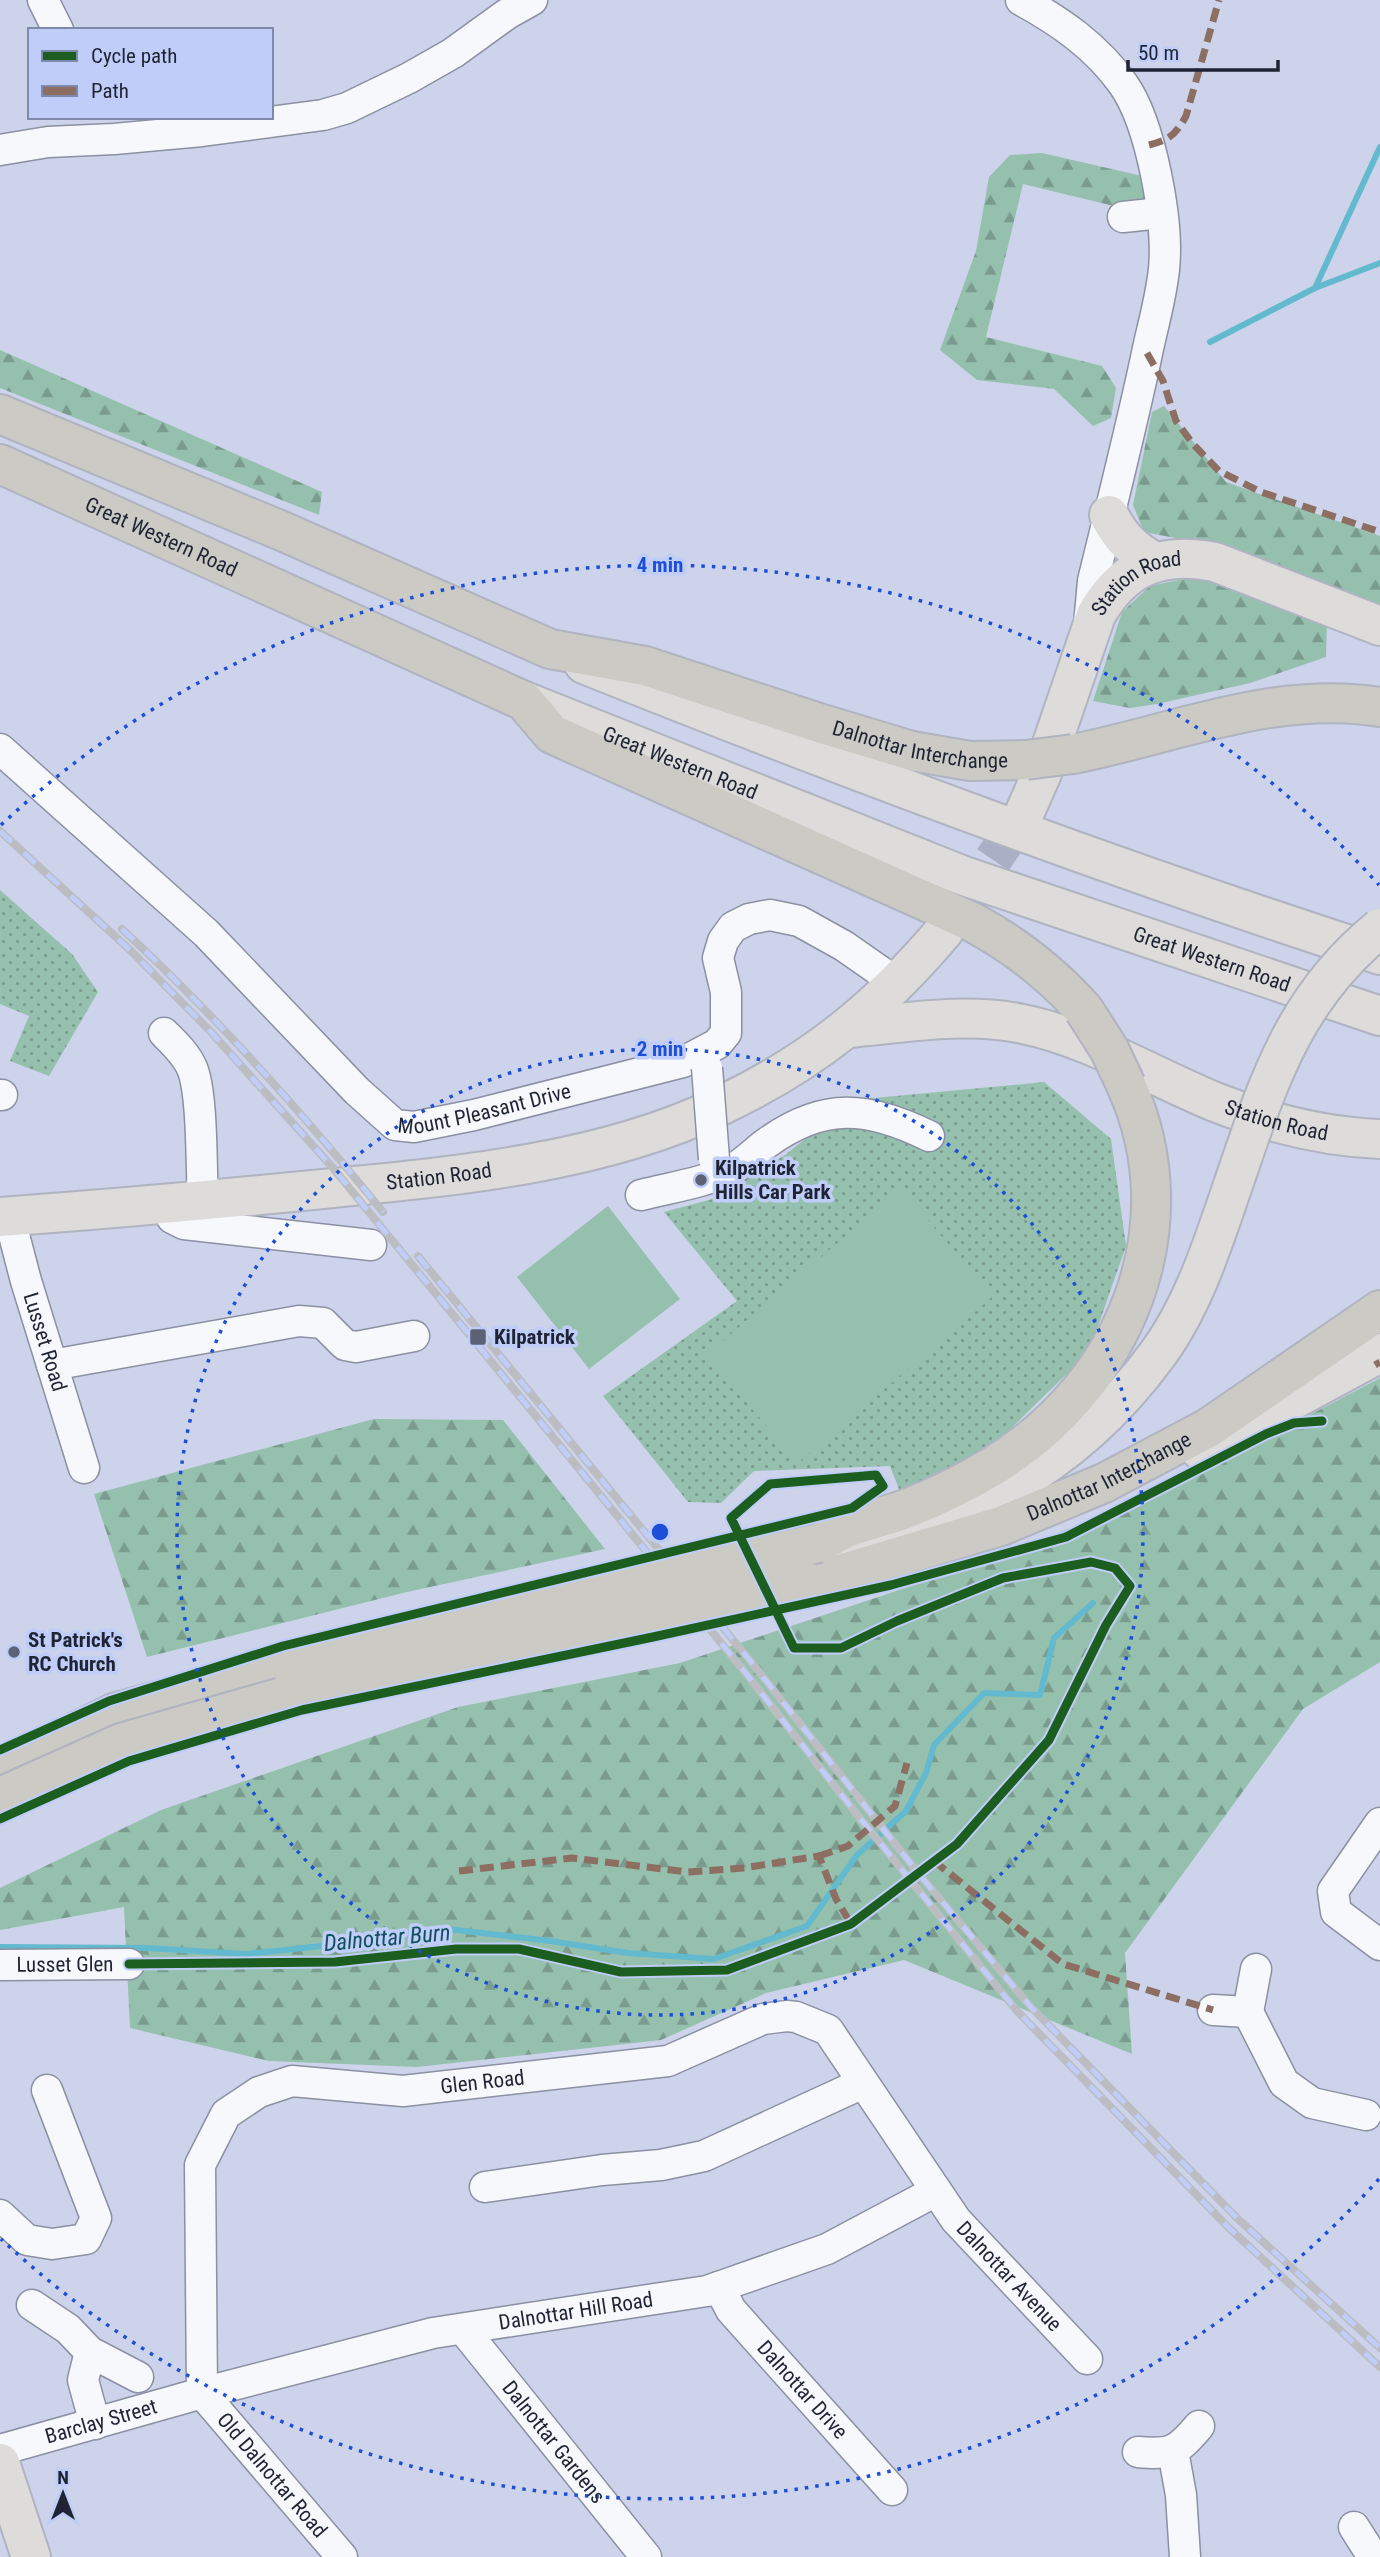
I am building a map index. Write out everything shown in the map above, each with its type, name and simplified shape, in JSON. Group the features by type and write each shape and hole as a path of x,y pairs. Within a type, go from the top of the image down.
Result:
{"highway":[{"path":"0,414 271,526 550,649"},
{"name":"Great Western Road","path":"0,464 524,701"},
{"name":"Dalnottar Interchange","path":"550,649 645,666 912,751 970,761 1026,760 1073,754 1274,706 1330,702 1380,707"},
{"path":"0,1769 114,1713 288,1664 436,1628 819,1543 849,1527 937,1496 996,1464 1040,1431 1094,1374 1117,1338 1132,1305 1148,1238 1151,1204 1147,1156 1136,1107 1110,1049 1084,1010 1041,966 993,934 552,734 524,701"},
{"name":"Dalnottar Interchange","path":"0,1797 121,1743 296,1693 810,1583 1001,1526 1104,1483 1208,1428 1380,1310"}],"main road":[{"path":"1110,515 1125,541 1138,553 1155,562"},
{"name":"Station Road","path":"1024,814 1042,773 1088,633 1102,605 1121,582 1139,568 1155,562 1186,558 1215,562 1380,626"},
{"path":"550,649 754,732 980,818 1121,869 1380,955"},
{"name":"Great Western Road","path":"524,701 964,876 1380,1016"},
{"path":"819,1543 864,1541 969,1509 1021,1481 1076,1443 1117,1402 1158,1354 1196,1283 1269,1083 1292,1032 1333,973 1380,928"},
{"name":"Station Road","path":"5,1216 397,1182 517,1165 593,1150 664,1128 719,1107 806,1059 848,1028 906,974 944,932"},
{"path":"906,974 923,993 939,1020"},
{"name":"Station Road","path":"848,1028 971,1019 1022,1024 1089,1046 1244,1112 1320,1132 1380,1139"},
{"path":"810,1583 849,1581 992,1545 1055,1523 1118,1496 1380,1353"},
{"path":"0,2463 31,2557"}],"street":[{"path":"43,0 57,28"},
{"path":"0,150 108,128 202,131 323,114 346,108 409,78 453,53 531,0"},
{"path":"1021,0 1078,35 1103,59 1125,86 1139,113 1149,145 1165,240 1160,292 1093,581 1088,633"},
{"path":"1123,217 1161,213"},
{"name":"Mount Pleasant Drive","path":"0,749 206,933 357,1091 395,1125 415,1126 474,1115 683,1062 706,1059 726,1033 726,992 718,958 723,941 733,927 749,919 770,915 799,921 844,946 906,974"},
{"path":"164,1033 178,1047 192,1068 199,1115 186,1202 172,1218 184,1224 371,1245"},
{"path":"706,1059 714,1168"},
{"path":"641,1195 714,1168 737,1167 768,1142 814,1116 841,1112 861,1113 905,1124 929,1136"},
{"name":"Lusset Road","path":"5,1216 84,1468"},
{"path":"52,1365 299,1321 323,1323 345,1345 356,1347 414,1336"},
{"path":"1380,1823 1333,1891 1336,1912 1380,1945"},
{"name":"Lusset Glen","path":"0,1965 129,1964"},
{"path":"1256,1969 1248,2012 1284,2083 1312,2103 1376,2113"},
{"path":"1213,2010 1248,2012"},
{"name":"Glen Road","path":"202,2393 200,2165 226,2114 259,2092 292,2081 403,2091 668,2061 763,2019 787,2015 828,2030 936,2191"},
{"path":"485,2187 602,2169 661,2165 704,2156 863,2083"},
{"path":"0,2215 27,2240 52,2244 86,2239 96,2218 47,2090"},
{"name":"Dalnottar Hill Road","path":"202,2393 433,2333 707,2291 827,2249 936,2191"},
{"name":"Dalnottar Avenue","path":"936,2191 957,2220 1087,2359"},
{"name":"Dalnottar Drive","path":"719,2287 731,2311 892,2490"},
{"path":"32,2305 68,2329 90,2352 138,2377"},
{"name":"Dalnottar Gardens","path":"463,2329 646,2557"},
{"path":"90,2352 83,2381 95,2424"},
{"name":"Barclay Street","path":"0,2450 202,2393"},
{"name":"Old Dalnottar Road","path":"202,2393 342,2557"},
{"path":"1138,2452 1164,2454 1173,2451 1185,2443 1199,2426"},
{"path":"1173,2451 1181,2495 1185,2557"},
{"path":"1354,2527 1373,2557"}],"green space":[{"path":"1042,153 1142,176 1146,198 1118,207 1023,184 986,337 1102,366 1116,388 1111,418 1093,426 1054,389 977,380 940,350 976,251 989,177 1010,155"},
{"path":"0,350 322,492 319,515 0,388"},
{"path":"1164,406 1226,482 1380,536 1380,610 1217,546 1144,532 1133,505 1152,412"},
{"path":"1207,574 1327,623 1326,657 1250,683 1157,704 1130,708 1093,701 1122,612 1150,586"},
{"path":"0,890 72,954 98,992 49,1076 10,1061 29,1016 0,1004"},
{"path":"1044,1082 1111,1139 1126,1246 1089,1352 999,1440 902,1497 890,1466 754,1471 721,1503 688,1502 603,1396 737,1301 664,1212 716,1198 785,1155 853,1100"},
{"path":"901,1189 993,1296 798,1463 706,1355"},
{"path":"608,1206 680,1299 589,1369 517,1277"},
{"path":"1380,1378 1380,1662 1303,1709 1125,1953 1132,2054 904,1960 766,1993 661,2040 417,2067 269,2061 130,2028 124,1907 0,1930 0,1888 161,1810 458,1707 680,1663 959,1570 1155,1496"},
{"path":"374,1419 503,1420 605,1549 407,1592 147,1657 94,1494"}],"waterway":[{"path":"1315,288 1380,147"},
{"path":"1210,342 1315,288 1380,263"},
{"name":"Dalnottar Burn","path":"0,1947 146,1948 247,1954 368,1941 439,1928 628,1953 714,1959 807,1926 857,1855 906,1811 926,1773 934,1745 984,1693 1040,1695 1054,1638 1093,1603"}],"tunnel":[{"path":"961,907 1024,814"}],"railway":[{"path":"0,831 130,950 211,1032 333,1168 744,1671 1017,2011 1229,2228 1380,2367"},
{"path":"122,929 191,996 257,1066 383,1212"},
{"path":"418,1256 752,1663 919,1874 1030,2006 1238,2219 1380,2348"}],"marked path":[{"path":"1149,145 1172,135 1186,116 1219,0"},
{"path":"1147,353 1163,381 1176,421 1193,444 1219,471 1261,492 1380,532"},
{"path":"1375,1365 1380,1362"},
{"path":"819,1856 848,1846 895,1806 907,1763"},
{"path":"459,1871 572,1858 688,1872 743,1868 819,1856 836,1899 851,1924"},
{"path":"934,1861 1063,1964 1213,2010"}],"cycle path":[{"path":"0,1819 129,1761 302,1710 891,1585 1066,1537 1266,1434 1294,1423 1322,1421"},
{"path":"0,1750 109,1701 283,1646 852,1508 883,1486 876,1475 770,1484 731,1518 794,1648 841,1648 897,1621 1003,1578 1091,1562 1115,1568 1130,1586 1106,1625 1049,1740 957,1844 851,1924 727,1970 621,1972 519,1949 456,1949 335,1962 129,1964"}],"place":[{"name":"Kilpatrick Hills Car Park","path":"701,1180"},
{"name":"Kilpatrick","path":"478,1337"},
{"name":"St Patrick's RC Church","path":"14,1652"}]}
